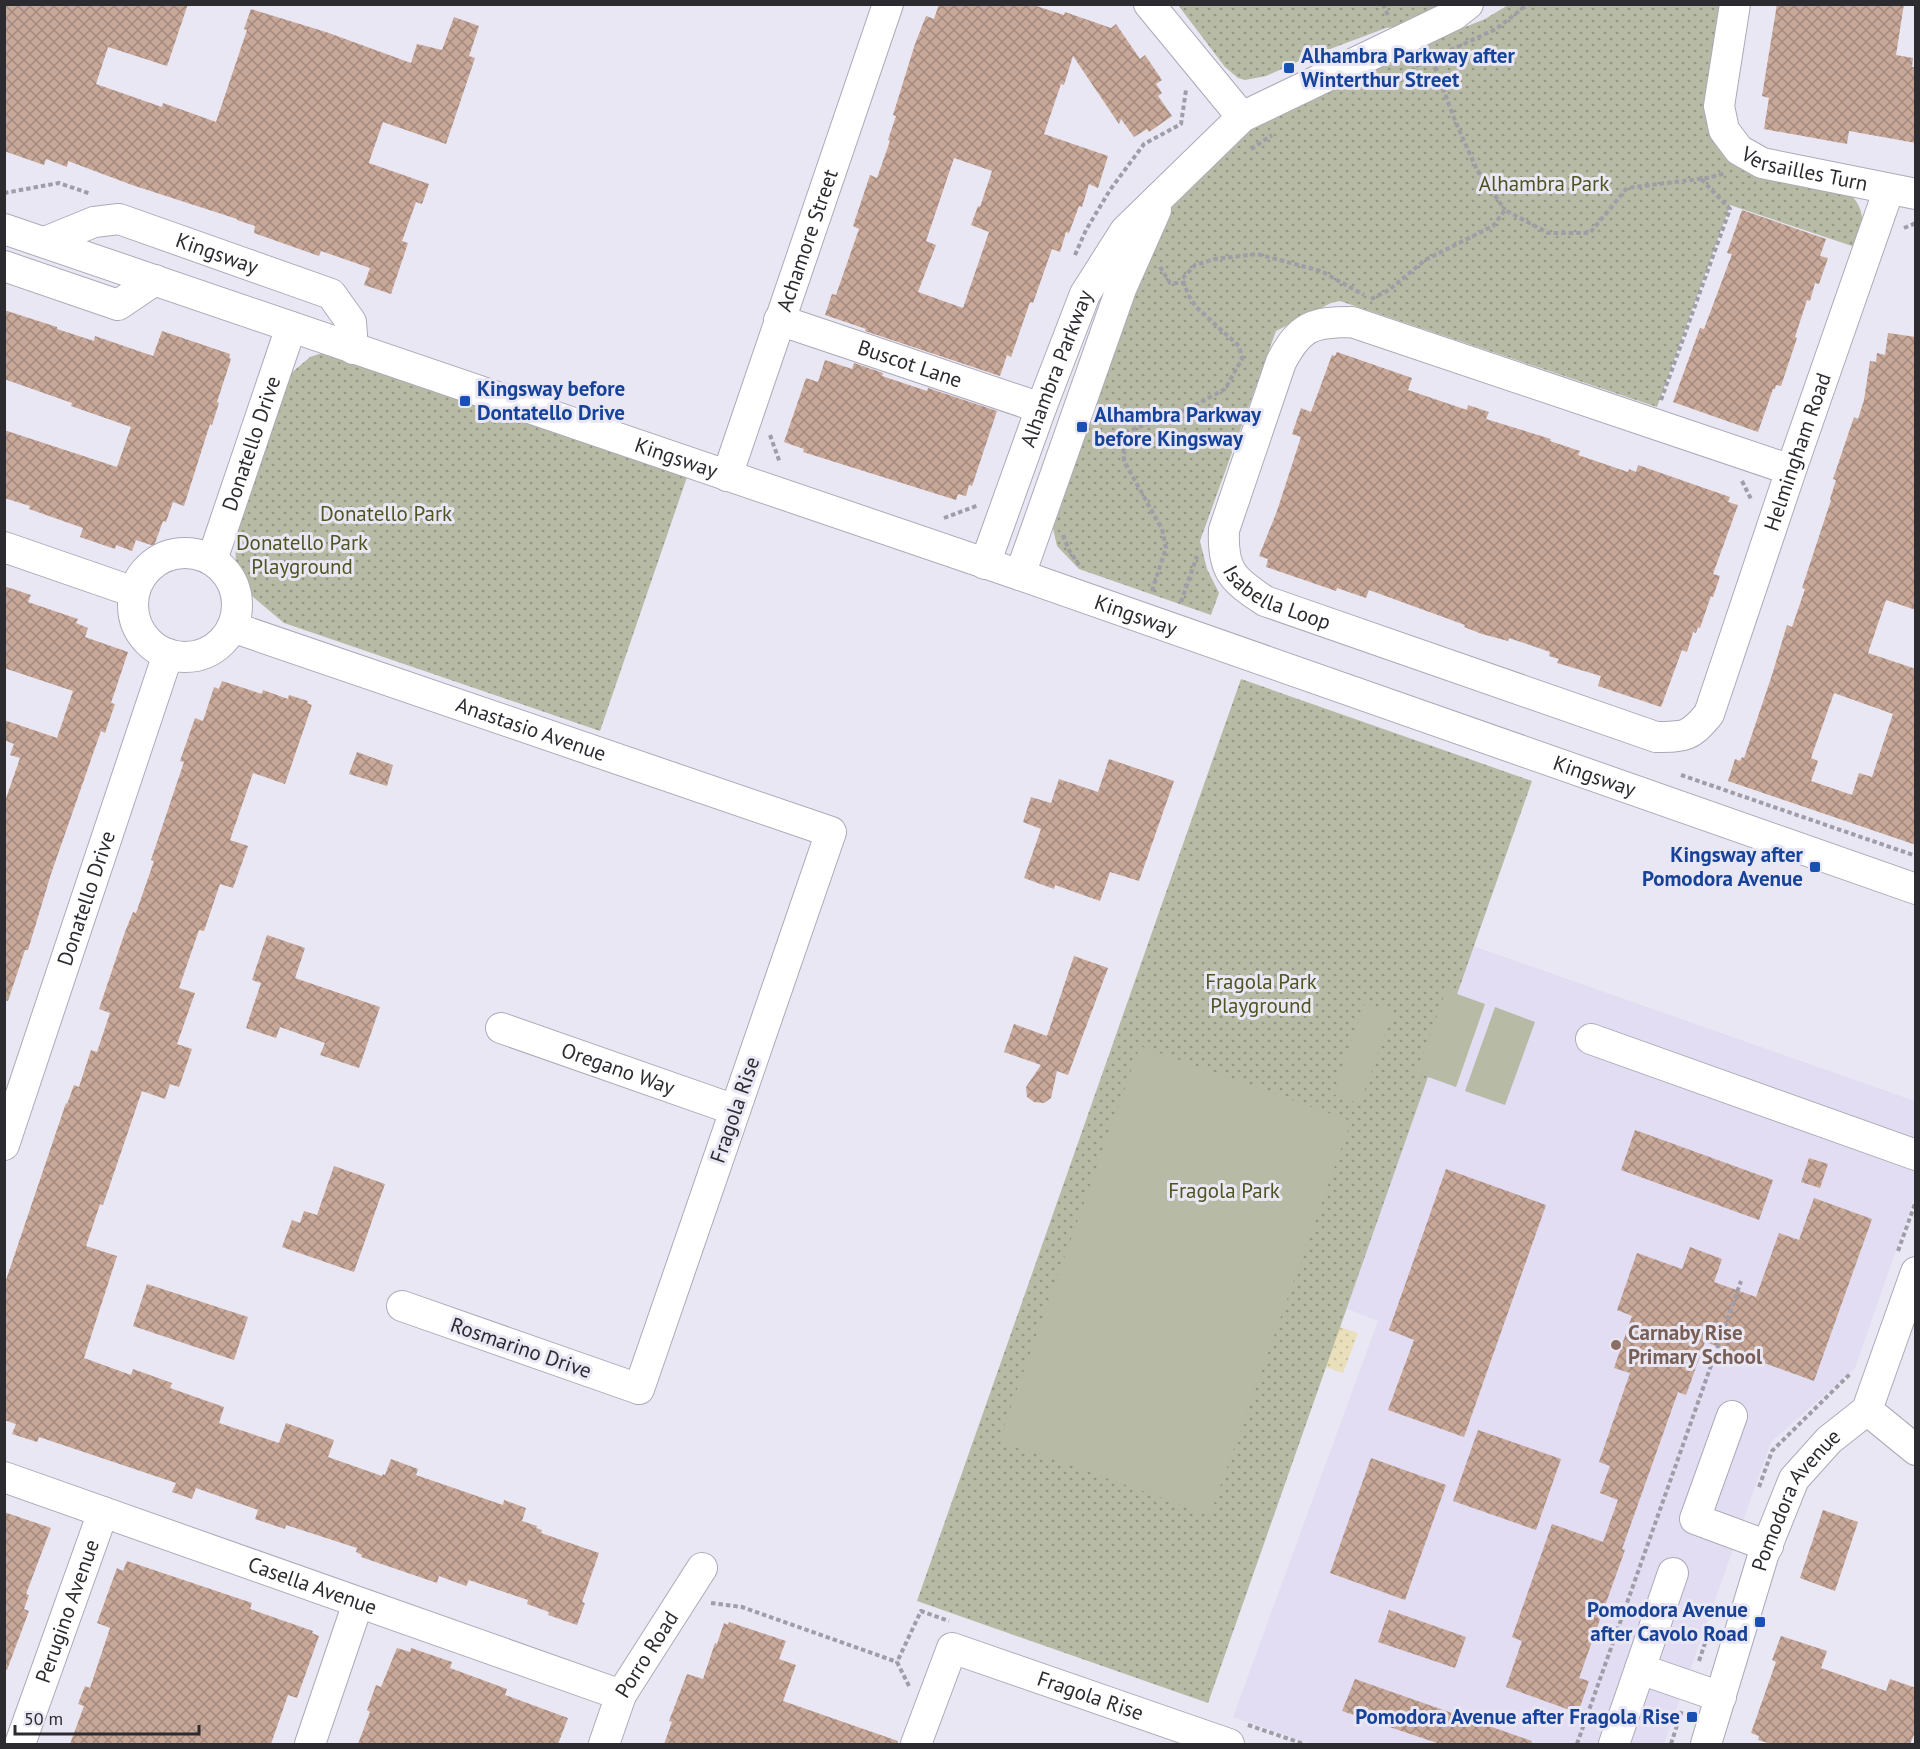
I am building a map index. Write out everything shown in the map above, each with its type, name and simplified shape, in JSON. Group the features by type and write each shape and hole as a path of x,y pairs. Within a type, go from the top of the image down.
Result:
{"street":[{"name":"Achamore Street","path":"726,476 888,4"},
{"path":"1149,4 1242,117"},
{"name":"Alhambra Parkway","path":"985,564 1085,294 1125,231 1242,117 1454,15 1468,4"},
{"name":"Versailles Turn","path":"1735,4 1719,106 1724,130 1739,150 1762,163 1902,191"},
{"name":"Helmingham Road","path":"1709,714 1791,470 1902,191"},
{"name":"Alhambra Parkway","path":"1020,575 1121,289 1163,194"},
{"name":"Kingsway","path":"45,242 94,222 119,219 331,294 351,322 353,349"},
{"name":"Kingsway","path":"4,229 1020,575 1916,889"},
{"path":"4,266 118,305 155,280"},
{"name":"Buscot Lane","path":"779,320 1041,408"},
{"name":"Isabella Loop","path":"1709,714 1694,732 1678,737 1656,737 1265,601 1242,586 1228,569 1223,549 1227,519 1281,362 1292,341 1308,328 1329,322 1352,322 1791,470"},
{"name":"Donatello Drive","path":"212,560 291,327"},
{"path":"4,548 134,592"},
{"path":"181,553 197,554 212,560 224,570 232,583 236,597 236,612 232,627 224,639 212,649 198,655 168,654 155,647 136,623 133,608 134,592 151,565 165,556 181,553"},
{"name":"Anastasio Avenue","path":"232,627 831,832"},
{"name":"Donatello Drive","path":"4,1145 168,654"},
{"name":"Fragola Rise","path":"639,1389 831,832"},
{"name":"Oregano Way","path":"501,1028 735,1110"},
{"path":"1591,1039 1916,1155"},
{"path":"1916,1272 1867,1410 1916,1450"},
{"name":"Rosmarino Drive","path":"402,1306 639,1389"},
{"name":"Pomodora Avenue","path":"1706,1744 1768,1546 1794,1479 1828,1440 1867,1410"},
{"path":"1732,1416 1695,1519 1768,1546"},
{"name":"Casella Avenue","path":"4,1477 621,1695"},
{"name":"Perugino Avenue","path":"20,1744 103,1512"},
{"path":"1614,1744 1673,1573"},
{"name":"Porro Road","path":"604,1744 621,1695 694,1580"},
{"path":"310,1744 358,1603"},
{"name":"Fragola Rise","path":"916,1744 952,1648 1229,1744"},
{"path":"1640,1669 1721,1697"}],"path":[{"path":"1413,68 1496,28 1528,4"},
{"path":"1432,60 1477,170 1505,210"},
{"path":"1072,262 1086,230 1110,190 1144,144 1181,124 1185,91 1207,74"},
{"path":"1245,154 1277,132"},
{"path":"1657,411 1730,209 1701,179"},
{"path":"4,193 58,183 92,194"},
{"path":"1158,264 1170,283 1184,283"},
{"path":"1089,436 1123,433"},
{"path":"736,448 791,466"},
{"path":"935,515 946,519 982,503"},
{"path":"1061,531 1077,564 1085,567"},
{"path":"1181,602 1199,550"},
{"path":"1148,590 1162,595"},
{"path":"1171,598 1190,605"},
{"path":"1674,773 1916,856"},
{"path":"1576,1744 1741,1281"},
{"path":"694,1580 702,1601 742,1607 897,1662"}],"shaded area":[{"name":"Carnaby Rise Primary School","path":"1436,933 1915,1101 1915,1196 1855,1368 1771,1442 1664,1744 1312,1744 1233,1717 1378,1321 1332,1303"}],"sand":[{"path":"1337,1326 1358,1333 1343,1373 1323,1366"}],"green space":[{"path":"1178,5 1454,5 1397,29 1386,28 1306,58 1266,76 1245,80 1238,78 1225,67"},
{"name":"Alhambra Park","path":"1508,5 1722,5 1711,125 1849,193 1859,206 1862,219 1858,248 1730,205 1657,407 1340,301 1331,303 1276,331 1200,541 1207,569 1219,593 1211,615 1079,569 1057,546 1050,516 1163,193 1242,117 1485,19"},
{"name":"Donatello Park","path":"322,353 336,353 687,477 600,731 284,623 246,591 236,568 235,538 289,375 310,357"},
{"name":"Fragola Park","path":"1241,679 1532,781 1208,1703 917,1601"},
{"path":"1446,990 1485,1004 1456,1087 1417,1073"},
{"path":"1365,1003 1392,1013 1360,1104 1333,1094"},
{"path":"1495,1007 1535,1022 1505,1105 1465,1091"},
{"path":"1140,1046 1351,1121 1210,1515 999,1440"}],"building":[{"path":"4,4 188,4 167,66 108,47 96,84 162,107 163,103 216,122 247,30 244,29 251,9 326,32 411,63 417,44 442,50 454,17 479,26 469,56 475,58 446,144 383,122 369,162 429,184 422,204 416,202 402,241 408,243 391,294 364,285 370,268 321,251 319,256 254,233 255,226 237,219 132,185 68,161 67,167 46,159 44,165 4,151"},
{"path":"939,4 1030,4 1064,15 1065,12 1111,28 1116,24 1140,59 1145,55 1162,80 1156,84 1162,93 1158,96 1172,116 1149,132 1147,129 1134,137 1121,119 1119,124 1073,56 1044,134 1108,156 1098,188 1089,184 1082,207 1079,206 1069,233 1066,232 1060,252 1052,249 1011,357 1007,355 1000,376 865,331 866,329 825,315 832,294 836,295 859,229 853,226 870,175 877,178 890,141 888,140 896,116 893,115 915,44 926,16 934,19","holes":["954,158 992,171 980,207 978,206 971,225 989,232 963,308 918,292 936,245 926,241"]},
{"path":"1777,4 1904,4 1896,55 1913,58 1912,67 1916,67 1916,143 1849,131 1847,144 1764,129 1769,98 1762,96"},
{"path":"1742,210 1826,239 1820,256 1828,258 1819,284 1815,283 1810,301 1807,300 1781,386 1776,385 1773,389 1758,432 1673,402 1700,328 1704,329 1732,254 1727,253"},
{"path":"4,310 94,341 95,336 153,356 162,331 230,354 231,359 217,402 219,403 184,506 173,502 154,546 136,540 132,551 116,545 115,549 80,537 83,528 4,498 4,430 117,467 131,427 4,379"},
{"path":"1888,333 1916,337 1916,610 1886,600 1868,653 1916,669 1916,845 1728,781 1735,759 1740,761 1742,757 1744,758 1787,625 1792,627 1805,589 1802,588 1831,500 1836,480 1833,479 1854,417 1858,419 1864,400 1870,361 1876,362 1877,353 1885,355","holes":["1834,693 1893,714 1872,777 1859,773 1852,795 1811,781 1818,761 1811,758"]},
{"path":"1337,352 1412,378 1408,390 1467,410 1468,405 1489,412 1486,419 1551,439 1550,441 1580,451 1578,455 1628,472 1629,469 1636,472 1638,465 1730,497 1728,502 1738,505 1713,574 1720,576 1713,597 1711,596 1700,628 1698,627 1696,633 1693,632 1687,652 1682,650 1661,707 1598,686 1601,676 1557,663 1559,659 1549,656 1550,652 1509,638 1508,641 1482,634 1464,627 1465,625 1369,590 1366,598 1337,588 1336,591 1266,567 1268,559 1259,556 1277,511 1301,437 1292,434 1301,408 1311,412 1332,355 1335,356"},
{"path":"825,360 852,369 854,363 883,373 882,376 927,391 928,388 997,411 972,486 969,485 966,496 958,494 956,500 803,452 804,449 784,442 806,378 818,382"},
{"path":"4,586 31,595 28,602 78,619 76,623 88,628 85,637 128,652 111,703 115,704 105,733 101,731 51,874 28,950 25,950 8,1001 4,1000 4,804 20,758 10,755 14,744 4,740 4,720 57,738 73,691 4,668"},
{"path":"222,681 262,694 263,690 288,699 289,695 308,701 307,703 312,705 285,784 253,773 230,840 248,846 233,888 220,884 204,931 199,930 179,988 195,993 177,1044 192,1049 179,1087 170,1084 165,1099 142,1091 103,1205 100,1204 86,1246 117,1256 84,1358 131,1375 133,1369 172,1383 170,1388 224,1407 219,1423 279,1443 286,1423 334,1440 328,1457 382,1476 385,1475 391,1459 418,1469 416,1475 503,1505 504,1500 526,1508 522,1521 537,1526 536,1528 542,1530 541,1533 599,1553 582,1602 585,1603 577,1625 548,1615 549,1612 527,1604 528,1600 469,1580 466,1586 439,1576 437,1583 361,1557 362,1555 356,1552 357,1548 286,1525 285,1529 255,1519 258,1510 196,1488 192,1499 172,1492 176,1483 39,1437 37,1442 12,1434 16,1424 4,1420 4,1286 66,1103 74,1085 79,1087 91,1050 97,1052 110,1013 99,1009 125,932 133,912 136,913 154,861 151,860 184,762 180,761 195,718 203,721 214,687 219,689"},
{"path":"357,752 393,765 387,786 349,774"},
{"path":"1109,759 1174,781 1139,881 1110,872 1100,901 1055,885 1054,889 1024,878 1041,829 1023,822 1031,797 1051,803 1059,779 1098,792"},
{"path":"267,935 305,948 295,978 380,1007 359,1068 320,1055 325,1043 280,1027 276,1038 246,1028 261,983 252,980"},
{"path":"1074,956 1108,968 1068,1075 1057,1071 1051,1098 1044,1103 1034,1102 1027,1097 1026,1087 1041,1065 1004,1052 1014,1024 1047,1036"},
{"path":"1635,1130 1773,1180 1759,1220 1621,1170"},
{"path":"1809,1158 1828,1164 1820,1188 1801,1182"},
{"path":"334,1166 385,1184 354,1272 282,1247 292,1220 300,1223 304,1211 317,1215"},
{"path":"1446,1169 1546,1205 1464,1437 1388,1410 1414,1340 1389,1330"},
{"path":"1814,1198 1872,1219 1814,1381 1705,1342 1686,1395 1678,1392 1622,1549 1625,1550 1579,1678 1589,1681 1578,1713 1506,1687 1522,1641 1512,1637 1552,1524 1603,1542 1618,1500 1600,1493 1610,1466 1599,1462 1630,1373 1614,1368 1632,1316 1617,1310 1637,1253 1682,1269 1690,1247 1722,1259 1714,1282 1756,1297 1779,1233 1799,1240"},
{"path":"147,1284 248,1317 234,1360 133,1326"},
{"path":"1478,1430 1561,1459 1536,1530 1453,1501"},
{"path":"1371,1458 1446,1485 1405,1600 1330,1573"},
{"path":"1823,1510 1858,1522 1835,1591 1800,1578"},
{"path":"4,1512 51,1528 26,1594 29,1595 24,1609 29,1611 7,1670 4,1670"},
{"path":"127,1561 252,1603 250,1609 313,1631 312,1633 319,1636 297,1698 288,1695 271,1744 70,1744 84,1706 78,1704 85,1686 90,1688 110,1628 97,1623 117,1568 123,1571"},
{"path":"1389,1610 1466,1637 1455,1668 1378,1642"},
{"path":"729,1622 786,1641 779,1659 796,1665 783,1701 898,1741 897,1744 664,1744 672,1722 669,1721 687,1674 703,1679 724,1623 728,1625"},
{"path":"1781,1636 1827,1651 1821,1668 1886,1691 1890,1679 1916,1688 1916,1730 1910,1744 1772,1744 1758,1740 1759,1736 1751,1733 1776,1662 1772,1660"},
{"path":"397,1648 410,1652 411,1648 452,1662 450,1668 507,1689 505,1695 568,1718 558,1744 358,1744 370,1712 367,1710 376,1685 381,1687"},
{"path":"1355,1679 1532,1741 1531,1744 1440,1744 1342,1711"}],"place":[{"name":"Alhambra Parkway after Winterthur Street","path":"1289,68"},
{"name":"Kingsway before Dontatello Drive","path":"465,401"},
{"name":"Alhambra Parkway before Kingsway","path":"1082,427"},
{"name":"Kingsway after Pomodora Avenue","path":"1815,867"},
{"name":"Carnaby Rise Primary School","path":"1616,1345"},
{"name":"Pomodora Avenue after Cavolo Road","path":"1760,1622"},
{"name":"Pomodora Avenue after Fragola Rise","path":"1692,1717"}],"park label":[{"name":"Donatello Park Playground","path":"302,555"},
{"name":"Fragola Park Playground","path":"1261,994"}]}
